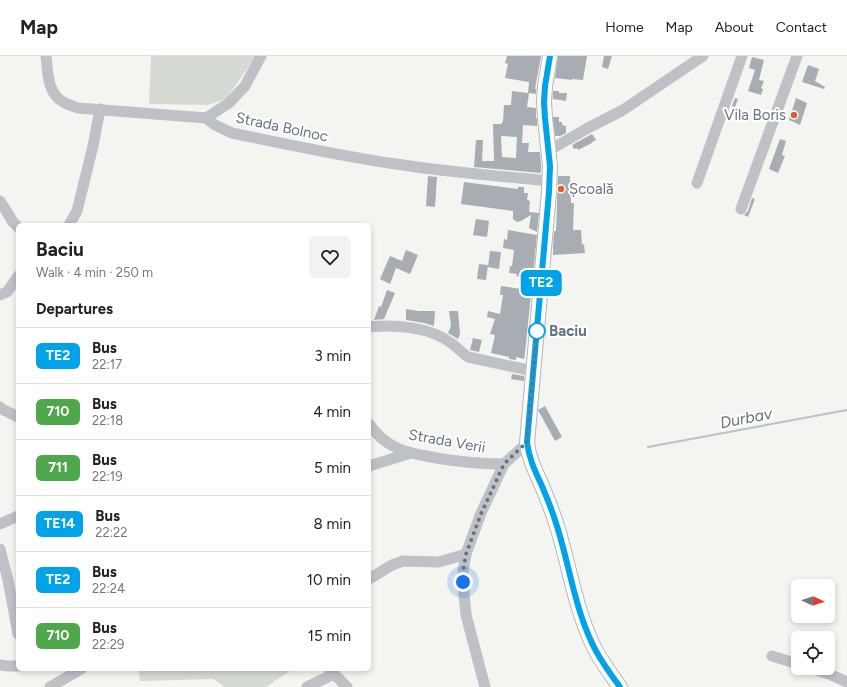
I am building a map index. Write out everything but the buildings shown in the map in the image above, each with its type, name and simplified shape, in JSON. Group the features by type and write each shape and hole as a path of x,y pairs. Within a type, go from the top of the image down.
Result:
{"main road":[{"path":"550,56 544,102 550,180 527,442 530,460 548,499 556,523 574,594 585,626 596,651 620,687"}],"street":[{"name":"Strada Bolnoc","path":"46,56 52,92 64,103 78,108 206,118 215,125 232,133 349,157 432,169 550,180"},
{"path":"206,118 229,103 245,86 261,56"},
{"path":"548,151 623,110 703,56"},
{"path":"697,183 742,56"},
{"path":"741,209 797,56"},
{"path":"70,223 77,211 100,110"},
{"path":"0,201 16,224"},
{"path":"77,211 78,223"},
{"path":"0,295 7,292 16,279"},
{"path":"371,328 383,327 423,330 451,342 468,357 533,371"},
{"path":"1,409 16,416"},
{"name":"Strada Verii","path":"371,426 379,435 396,448 411,453 463,462 504,464"},
{"path":"485,687 466,615 463,571 466,554 481,514 504,464 527,442"},
{"path":"371,465 411,453"},
{"path":"0,524 16,517"},
{"path":"0,548 16,623"},
{"path":"371,578 392,565 403,561 439,562 466,554"},
{"path":"772,656 791,662"},
{"path":"0,665 16,666"},
{"path":"50,687 78,671"},
{"path":"307,687 331,671 347,687"},
{"path":"831,675 847,682"}],"shaded area":[{"path":"151,56 256,56 226,99 207,105 149,104"},
{"path":"138,671 290,671 266,687 225,687 213,679 140,681"}],"waterway":[{"name":"Durbav","path":"648,447 847,410"}],"bus line":[{"name":"TE2","path":"550,56 544,102 550,166 549,192 527,442 530,460 556,523 578,606 585,626 603,663 620,687"}],"place":[{"name":"Vila Boris","path":"794,115"},
{"name":"Școală","path":"561,189"},
{"name":"Baciu","path":"537,331"}],"route":[{"path":"463,582 466,554 481,514 504,464 527,442 537,331"}]}
